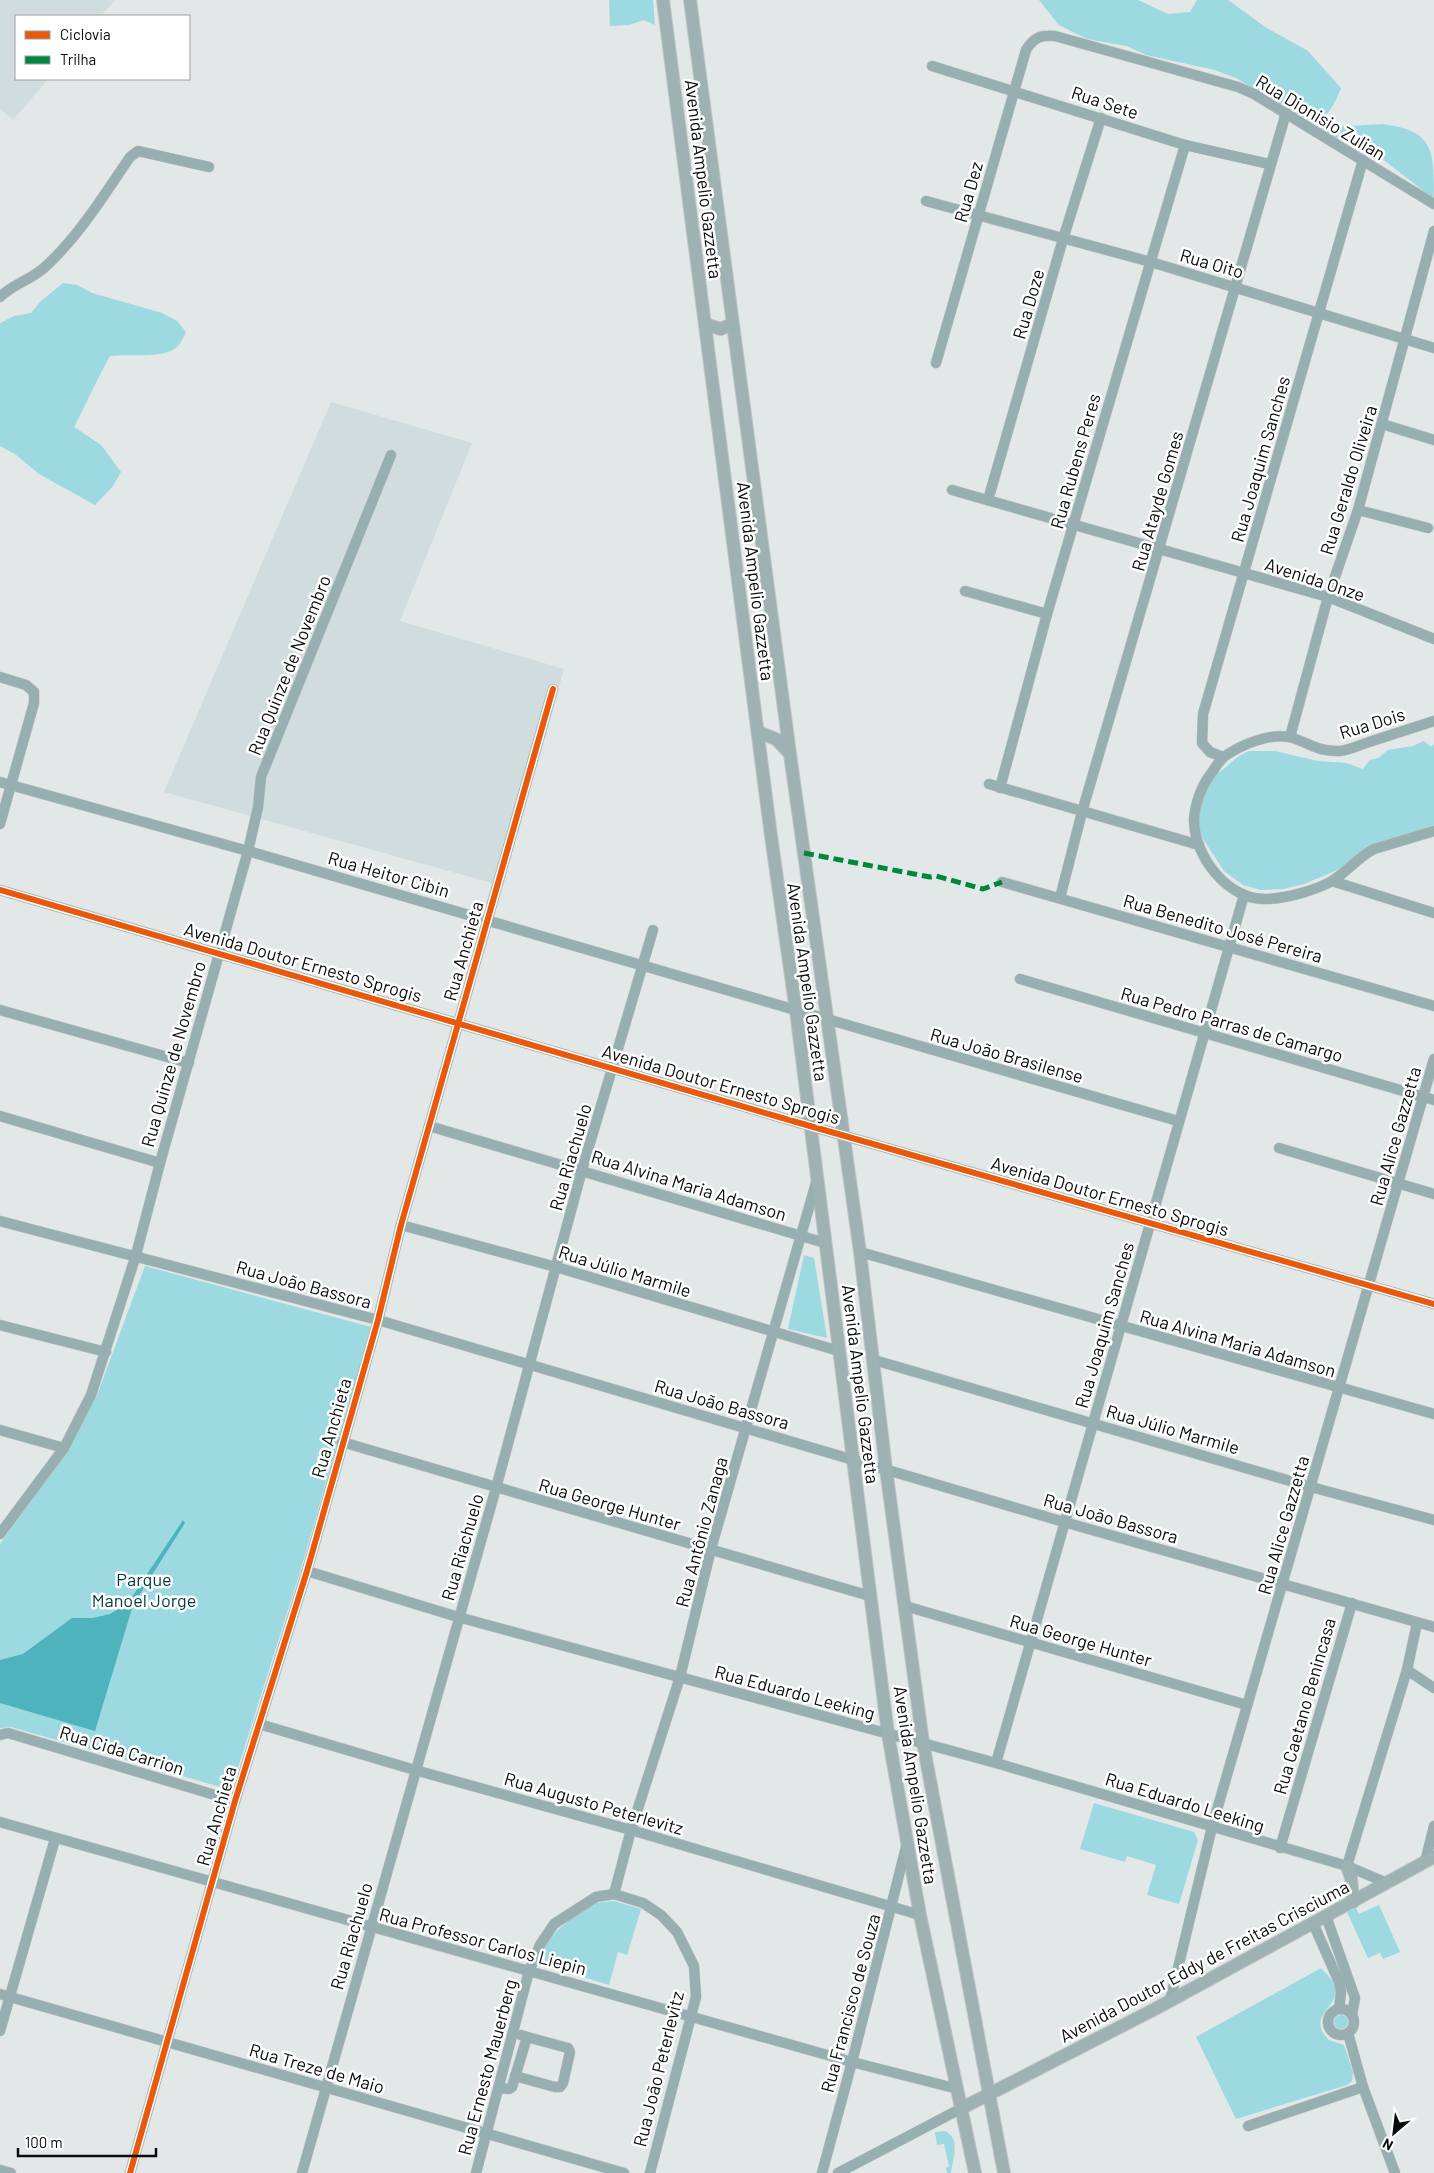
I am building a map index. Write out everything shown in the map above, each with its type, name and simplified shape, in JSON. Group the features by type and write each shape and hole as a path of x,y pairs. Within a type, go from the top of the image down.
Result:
{"main road":[{"name":"Avenida Ampelio Gazzetta","path":"663,0 818,1179 888,1734 920,1915 976,2173"},
{"name":"Avenida Ampelio Gazzetta","path":"690,0 790,754 860,1252 886,1469 923,1743 1004,2173"},
{"path":"705,324 721,329 732,324"},
{"path":"758,732 776,739 790,754"},
{"name":"Avenida Doutor Eddy de Freitas Crisciuma","path":"962,2108 1170,2001 1430,1860"},
{"path":"1347,1866 1351,1878 1353,1902"}],"street":[{"name":"Rua Dez","path":"936,363 1026,50 1031,42 1041,35"},
{"name":"Rua Dionisio Zulian","path":"1041,35 1055,36 1238,87 1286,113 1434,204"},
{"name":"Rua Sete","path":"932,66 1185,145 1269,164"},
{"name":"Rua Atayde Gomes","path":"1060,898 1082,812 1160,550 1269,164 1286,113"},
{"name":"Rua Doze","path":"988,500 1063,239 1101,118"},
{"name":"Rua Rubens Peres","path":"1000,788 1046,614 1185,145"},
{"path":"0,297 13,286 45,267 75,236 130,157 138,151 208,167"},
{"name":"Rua Joaquim Sanches","path":"1223,757 1210,752 1202,743 1203,714 1363,160"},
{"name":"Rua Oito","path":"926,201 1235,286 1434,348"},
{"name":"Rua Geraldo Oliveira","path":"1290,737 1328,597 1358,510 1434,231"},
{"path":"1382,424 1434,440"},
{"name":"Rua Quinze de Novembro","path":"0,1534 64,1448 91,1395 136,1255 248,850 258,807 261,777 391,455"},
{"name":"Avenida Onze","path":"952,490 1328,597 1434,639"},
{"path":"1358,510 1428,528"},
{"path":"964,591 1046,614"},
{"path":"0,677 26,685 34,692 34,703 0,824"},
{"name":"Rua Anchieta","path":"130,2173 235,1802 307,1571 378,1320 401,1225 553,689"},
{"name":"Rua Dois","path":"1244,895 1227,885 1214,871 1199,845 1194,820 1198,798 1208,777 1223,757 1262,740 1290,737 1322,750 1342,751 1434,721"},
{"name":"Rua Heitor Cibin","path":"0,782 248,850 796,1011"},
{"path":"989,784 1199,845"},
{"path":"1244,895 1265,899 1289,896 1332,881 1366,853 1374,849 1434,832"},
{"path":"1332,881 1434,913"},
{"name":"Rua Benedito José Pereira","path":"1002,882 1434,1006"},
{"name":"Avenida Doutor Ernesto Sprogis","path":"0,890 810,1126 1434,1304"},
{"name":"Rua Joaquim Sanches","path":"996,1763 1244,895"},
{"name":"Rua Riachuelo","path":"302,2173 414,1770 496,1488 582,1170 653,930"},
{"name":"Rua Pedro Parras de Camargo","path":"1020,979 1434,1100"},
{"path":"0,1010 189,1063"},
{"name":"Rua João Brasilense","path":"796,1011 1178,1121"},
{"name":"Rua Alice Gazzetta","path":"1170,2001 1212,1827 1434,1059"},
{"path":"0,1116 160,1163"},
{"name":"Rua Alvina Maria Adamson","path":"429,1126 825,1243"},
{"path":"1278,1148 1434,1194"},
{"name":"Rua Antônio Zanaga","path":"614,1894 680,1677 711,1549 818,1179"},
{"name":"Rua João Bassora","path":"0,1221 136,1255 378,1320 528,1366 747,1428 1064,1522 1434,1627"},
{"name":"Rua Júlio Marmile","path":"401,1225 556,1267 773,1333 839,1351"},
{"name":"Rua Alvina Maria Adamson","path":"860,1252 1434,1414"},
{"path":"0,1324 106,1352"},
{"name":"Rua Júlio Marmile","path":"874,1360 1311,1487 1434,1520"},
{"path":"0,1430 64,1448"},
{"name":"Rua George Hunter","path":"342,1442 870,1596"},
{"name":"Rua Eduardo Leeking","path":"307,1571 458,1617 996,1763 1280,1848 1347,1866 1387,1883"},
{"name":"Rua Caetano Benincasa","path":"1280,1848 1352,1603"},
{"name":"Rua George Hunter","path":"905,1606 1247,1704"},
{"path":"1347,1866 1407,1670 1417,1623"},
{"path":"1407,1670 1434,1688"},
{"name":"Rua Augusto Peterlevitz","path":"259,1724 414,1770 632,1830 920,1915"},
{"name":"Rua Cida Carrion","path":"0,1735 8,1733 235,1802"},
{"name":"Rua Professor Carlos Liepin","path":"0,1822 55,1839 214,1880 370,1927 852,2062 958,2089"},
{"path":"1430,1860 1434,1826"},
{"path":"0,2031 5,1996 55,1839"},
{"name":"Rua Francisco de Souza","path":"822,2173 908,1840"},
{"name":"Rua João Peterlevitz","path":"614,1894 642,1903 661,1915 677,1932 694,1966 696,1996 650,2173"},
{"name":"Rua Ernesto Mauerberg","path":"476,2173 529,1970 540,1945 554,1924 596,1897 614,1894"},
{"path":"1326,1916 1355,1998 1352,2015 1354,2025 1348,2033 1338,2034 1330,2028 1328,2018 1334,2010 1344,2009 1352,2015"},
{"path":"1313,1923 1338,1982 1341,1992 1339,2009"},
{"path":"1323,1946 1335,1941"},
{"name":"Rua Treze de Maio","path":"5,1996 624,2173"},
{"path":"513,2032 568,2048 570,2052 563,2083 560,2087 515,2076"},
{"path":"1348,2033 1363,2087 1395,2173"},
{"path":"499,2088 509,2089 515,2076 526,2037"},
{"path":"1248,2126 1363,2087"},
{"path":"838,2173 962,2108"},
{"path":"0,2170 11,2173"}],"shaded area":[{"path":"0,0 115,0 102,15 15,15 15,80 47,80 13,120 0,109"},
{"path":"331,402 472,443 400,621 564,669 503,886 164,792"},
{"path":"183,1520 185,1523 133,1605 95,1731 0,1703 0,1660 23,1654 72,1618 93,1618 110,1614 128,1603"}],"green space":[{"path":"609,0 653,0 655,25 644,20 629,25 610,26"},
{"path":"1039,0 1138,0 1168,14 1190,12 1197,0 1228,0 1265,27 1308,51 1341,88 1330,110 1320,119 1309,123 1238,79 1215,70 1146,55 1127,46 1087,39 1059,25"},
{"path":"1383,124 1400,127 1412,132 1422,138 1428,145 1433,167 1434,199 1381,158 1330,136 1317,128"},
{"path":"63,283 77,285 92,293 162,313 177,321 186,332 179,345 172,350 156,355 110,356 105,365 74,427 101,445 121,472 113,486 95,505 39,474 15,454 0,446 0,323 14,316 31,313 40,302"},
{"path":"1424,741 1431,747 1434,744 1434,830 1396,838 1340,869 1304,884 1283,889 1261,890 1243,885 1224,871 1198,831 1197,807 1204,792 1215,776 1239,756 1249,751 1275,751 1318,761 1346,763 1363,769 1370,760 1378,758 1388,750 1413,746"},
{"path":"804,1255 814,1258 827,1338 788,1329"},
{"name":"Parque Manoel Jorge","path":"145,1266 371,1327 300,1572 231,1790 11,1727 0,1728 0,1544 66,1453 97,1395"},
{"path":"1094,1803 1194,1832 1198,1840 1179,1904 1147,1895 1156,1865 1127,1856 1125,1862 1080,1849"},
{"path":"614,1901 641,1909 627,1955 618,1952 609,1985 545,1965 545,1946 558,1930 579,1912 596,1903"},
{"path":"1379,1905 1400,1952 1383,1959 1380,1953 1368,1958 1347,1912 1356,1908 1359,1914"},
{"path":"1321,1968 1334,1984 1335,1995 1321,2018 1320,2025 1329,2040 1344,2045 1353,2072 1352,2081 1347,2085 1236,2119 1196,2037"},
{"path":"1338,2015 1344,2015 1348,2022 1344,2029 1338,2029 1334,2025 1334,2019"},
{"path":"945,2131 953,2139 955,2149 951,2173 947,2173 946,2168 949,2166 944,2144 937,2145 935,2132"}],"marked path":[{"path":"804,853 930,877 936,876 983,889 1002,882"}],"cycle path":[{"path":"130,2173 235,1801 307,1571 378,1320 401,1225 553,689"},
{"path":"0,890 810,1126 1434,1304"}]}
